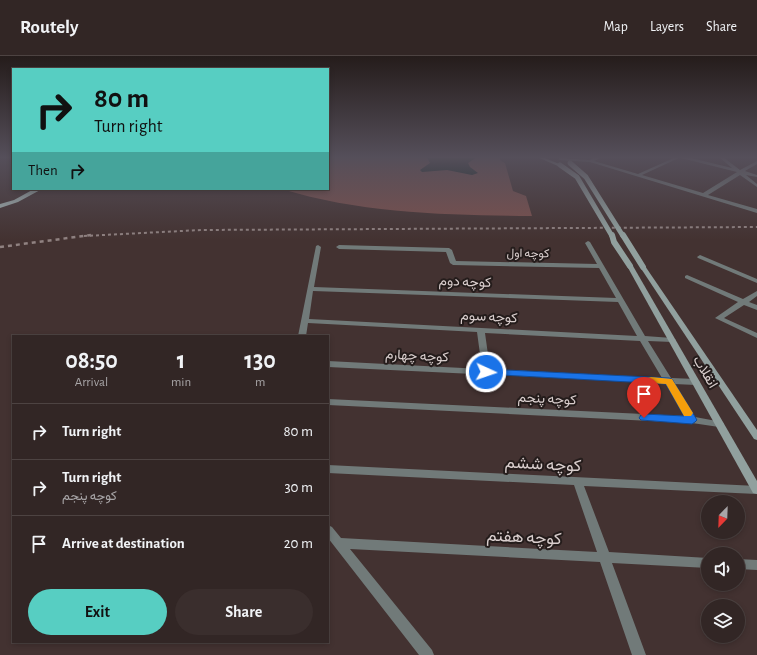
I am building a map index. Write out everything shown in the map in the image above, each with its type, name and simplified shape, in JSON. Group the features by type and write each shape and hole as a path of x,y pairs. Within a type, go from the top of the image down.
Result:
{"main road":[{"name":"انقلاب","path":"581,185 611,232 614,242 630,266 757,490"},
{"name":"انقلاب","path":"591,185 643,267 757,437"},
{"path":"0,200 23,190"},
{"path":"0,206 16,201 37,190"}],"street":[{"path":"671,185 757,211"},
{"path":"704,195 720,185"},
{"path":"588,243 642,338 692,420"},
{"path":"302,335 318,247"},
{"name":"کوچه اول","path":"339,247 449,250 453,263 602,266"},
{"path":"700,257 757,282"},
{"path":"687,277 757,308"},
{"name":"کوچه دوم","path":"310,290 620,300"},
{"path":"757,293 719,318 757,336"},
{"name":"کوچه سوم","path":"304,321 672,340"},
{"path":"481,330 486,372"},
{"name":"کوچه چهارم","path":"329,364 696,382"},
{"name":"کوچه پنجم","path":"329,402 692,420 719,424"},
{"name":"کوچه ششم","path":"329,469 757,490"},
{"path":"578,482 639,655"},
{"path":"329,531 427,655"},
{"name":"کوچه هفتم","path":"338,543 701,563"},
{"path":"745,564 757,565"}],"shaded area":[{"path":"329,185 511,185 513,191 526,196 532,216 406,212 344,204 286,190 329,190"}],"railway":[{"path":"84,236 201,230 757,227"},
{"path":"0,247 91,235"}],"slow traffic":[{"path":"651,380 669,381 688,413"}],"route":[{"path":"486,372 669,381 692,420 644,418"}]}
